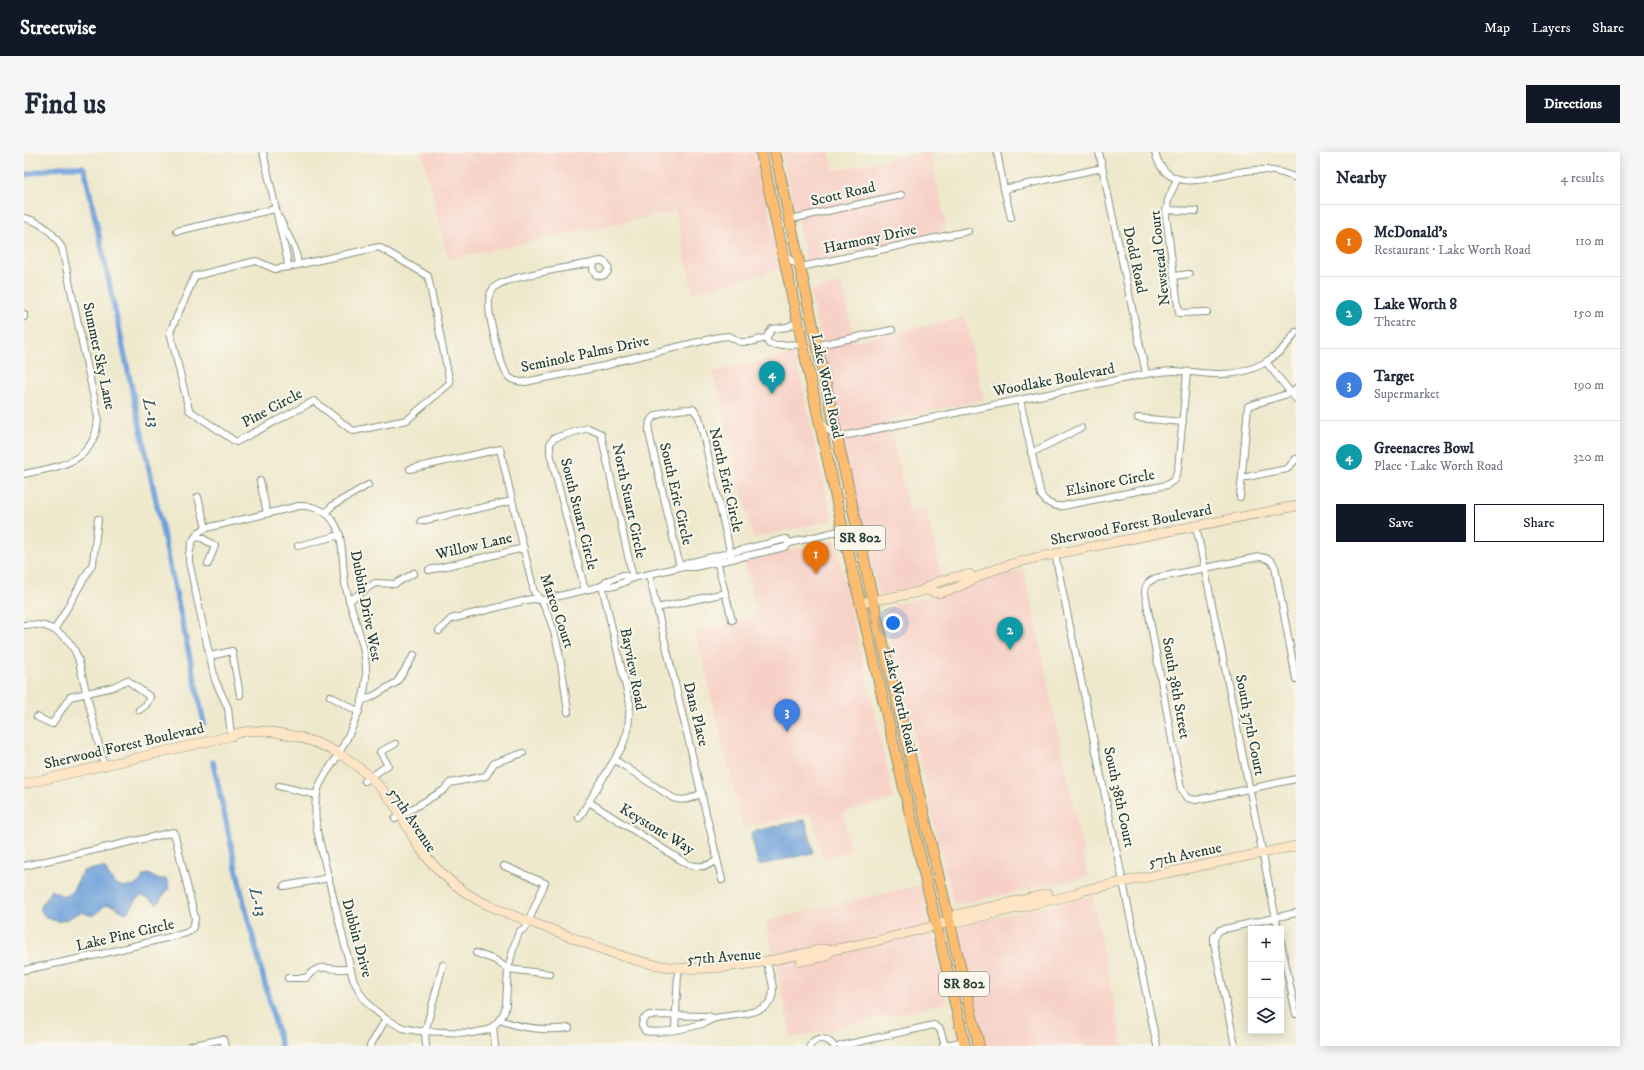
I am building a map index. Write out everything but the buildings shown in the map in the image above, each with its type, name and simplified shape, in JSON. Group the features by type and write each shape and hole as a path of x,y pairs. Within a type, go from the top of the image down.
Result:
{"main road":[{"name":"Lake Worth Road","path":"761,152 843,530 964,1043"},
{"path":"769,152 779,194 791,219"},
{"name":"Lake Worth Road","path":"775,152 791,219 873,601 979,1046"},
{"path":"787,274 797,278 809,332 818,345"},
{"path":"882,692 890,705 902,752 905,757 911,761"},
{"path":"899,763 907,768 910,774 919,812 926,822"}],"street":[{"path":"262,152 288,267"},
{"path":"996,152 1011,218"},
{"name":"Dodd Road","path":"1099,152 1146,374"},
{"path":"1155,152 1162,168 1177,178 1194,181 1258,170 1280,172 1296,178"},
{"path":"1004,189 1102,168"},
{"name":"Newstead Court","path":"1177,178 1168,200 1166,210 1180,313 1207,312"},
{"name":"Scott Road","path":"791,219 901,195"},
{"path":"1166,210 1196,211"},
{"path":"177,231 276,212"},
{"path":"276,212 295,249 298,264"},
{"name":"Summer Sky Lane","path":"24,218 34,221 48,229 54,235 62,248 98,417 94,438 91,445 80,456 66,464 24,474"},
{"name":"Harmony Drive","path":"801,267 968,231"},
{"name":"Pine Circle","path":"379,247 428,276 450,383 408,420 353,431 314,401 236,442 189,410 170,332 195,276 256,261 275,268 288,267 379,247"},
{"path":"782,251 789,259 801,267"},
{"name":"Seminole Palms Drive","path":"594,264 585,264 510,280 497,286 491,292 489,303 497,350 502,365 508,376 515,381 525,382 609,365 619,361 719,337 729,336 740,342 750,342 766,338 772,329 787,327 798,322"},
{"path":"1174,276 1188,274"},
{"path":"818,345 892,330"},
{"name":"Woodlake Boulevard","path":"838,436 1146,374 1174,371 1230,374 1249,370 1266,362 1280,351 1296,332"},
{"path":"766,338 769,344 776,346 793,343 802,345"},
{"path":"1266,362 1296,399"},
{"name":"Elsinore Circle","path":"1020,400 1040,494 1048,503 1055,506 1063,506 1167,485 1174,480 1178,473 1187,372"},
{"path":"1240,497 1248,406 1291,393 1296,388"},
{"name":"North Eric Circle","path":"649,426 650,421 656,415 693,409 699,417 731,556"},
{"path":"817,412 825,427 838,436"},
{"path":"1138,418 1183,422"},
{"name":"South Eric Circle","path":"649,426 649,433 680,567"},
{"name":"North Stuart Circle","path":"550,444 554,438 588,428 601,434 633,578"},
{"path":"1031,453 1081,428"},
{"name":"South Stuart Circle","path":"550,444 550,453 585,590"},
{"name":"Marco Court","path":"410,469 500,449 534,592 542,600 556,641 568,712"},
{"path":"1242,478 1287,469 1296,459"},
{"path":"260,481 267,513"},
{"path":"231,736 228,708 216,684 189,557 190,546 195,537 206,528 267,513 303,506 312,507 325,513 333,505 368,485"},
{"path":"198,497 206,528"},
{"path":"420,521 512,501"},
{"name":"Sherwood Forest Boulevard","path":"861,604 924,590 940,593 956,588 988,572 1012,564 1296,506"},
{"name":"Dubbin Drive West","path":"325,513 335,523 340,535 342,565 349,601 365,656 366,673 363,700 359,712 337,756"},
{"path":"55,629 94,563 98,519"},
{"name":"South 37th Court","path":"1196,526 1277,926"},
{"path":"439,631 451,619 532,599 542,600 602,586 607,581 623,575 633,578 680,567 695,567 716,559 785,547 790,543 843,530"},
{"path":"298,546 340,535"},
{"path":"195,537 202,538 215,546 208,564"},
{"name":"Willow Lane","path":"429,570 524,548"},
{"name":"South 38th Court","path":"1055,554 1157,1046"},
{"path":"1205,568 1259,557 1270,560 1275,567 1296,680"},
{"path":"716,559 732,620"},
{"name":"South 38th Street","path":"1205,568 1156,578 1148,582 1145,593 1181,789 1187,798 1196,800 1249,788"},
{"path":"349,601 375,583 395,584 414,574"},
{"name":"Dans Place","path":"649,575 717,860"},
{"name":"Bayview Road","path":"579,818 615,760 625,740 630,719 630,708 602,586"},
{"path":"657,608 725,593"},
{"path":"24,625 39,625 55,629 66,638 76,650 104,766"},
{"path":"210,656 232,651 240,695"},
{"path":"363,700 370,698 397,682 414,655"},
{"path":"37,717 52,724 70,697 113,687 127,680 150,697 146,705 139,710"},
{"path":"330,696 359,712"},
{"name":"Sherwood Forest Boulevard","path":"24,784 231,736"},
{"name":"57th Avenue","path":"231,736 239,738 265,737 292,741 337,756 353,770 368,779 398,818 419,857 446,886 474,905 614,954 644,962 678,968 713,968 736,966 823,949 832,950 876,942 949,922 955,915 998,905 1076,888 1080,891 1296,846"},
{"path":"368,779 388,765 380,752 395,744"},
{"path":"398,818 444,790 450,782 486,776 494,763 523,753"},
{"name":"Dubbin Drive","path":"337,756 322,781 316,795 317,831 350,968 356,986 371,1007 386,1020 403,1028 425,1032 476,1033 484,1032 493,1027 500,1020 506,1005 510,958 519,932 527,924 545,882 504,866"},
{"path":"615,760 673,798 681,800 690,799 702,792"},
{"path":"1249,788 1296,779"},
{"path":"279,786 316,795"},
{"name":"Keystone Way","path":"589,802 687,864 702,867 717,860"},
{"name":"Lake Pine Circle","path":"24,866 174,832 195,918 194,926 191,931 186,933 24,971"},
{"path":"717,860 722,880"},
{"path":"284,886 329,878"},
{"path":"1235,1046 1214,943 1217,932 1228,928 1296,913"},
{"name":"57th Avenue","path":"527,924 612,959 643,968 678,974 713,974 768,968 825,956 832,950"},
{"path":"476,953 495,960 508,970 550,974"},
{"path":"1284,956 1296,1014"},
{"path":"426,1046 425,1032 443,965"},
{"path":"288,978 306,978 313,970 322,967 344,970 350,968"},
{"path":"714,1018 708,1016 649,1015 644,1019 642,1025 645,1031 653,1032 696,1025 714,1018 753,1012 764,1007 769,1002 774,991 768,968"},
{"path":"674,1029 678,974"},
{"path":"370,1046 386,1020"},
{"path":"500,1020 518,1027 552,1030 570,1028"},
{"path":"840,1046 934,1025 940,1029 944,1046 964,1043"},
{"path":"493,1027 495,1046"},
{"path":"190,1046 223,1039 225,1046"},
{"path":"810,1046 814,1041 821,1039 828,1040 834,1046"}],"shaded area":[{"path":"422,152 755,152 782,269 693,293 676,211 448,259"},
{"path":"781,152 830,152 834,171 930,152 946,223 943,231 807,262"},
{"path":"842,284 855,342 965,317 984,400 889,420 908,512 926,508 942,579 879,596 839,427 810,290"},
{"path":"795,354 832,520 753,538 713,372"},
{"path":"835,540 894,799 842,812 851,851 823,859 811,813 743,827 695,630 758,616 744,561"},
{"path":"1024,569 1088,877 959,904 953,902 885,613 891,606 966,587"},
{"path":"921,885 947,1003 792,1038 766,921"},
{"path":"1092,896 1123,1046 986,1046 958,926"}],"water":[{"path":"803,820 806,822 813,851 812,853 760,865 758,864 751,834 752,832"},
{"path":"102,867 105,868 110,878 120,886 128,887 135,885 144,875 149,874 157,879 166,879 168,881 169,888 157,904 149,899 140,897 125,913 111,905 106,905 94,915 81,913 62,921 52,920 43,914 40,908 51,890 63,896 67,896 73,890 83,871"}],"waterway":[{"name":"L-13","path":"24,175 59,167 83,167 85,171 204,723"},
{"name":"L-13","path":"213,762 243,899 281,1046"}],"place":[{"name":"Greenacres Bowl","path":"772,394"},
{"name":"McDonald's","path":"816,574"},
{"name":"Lake Worth 8","path":"1010,650"},
{"name":"Target","path":"787,732"}]}
